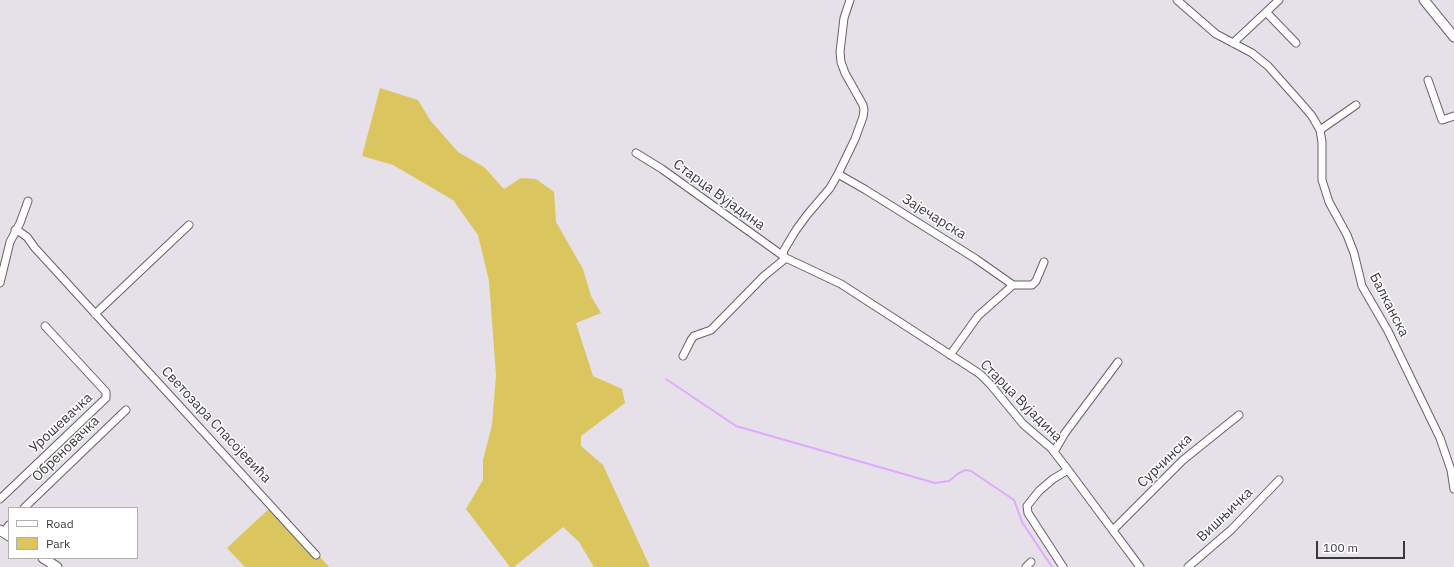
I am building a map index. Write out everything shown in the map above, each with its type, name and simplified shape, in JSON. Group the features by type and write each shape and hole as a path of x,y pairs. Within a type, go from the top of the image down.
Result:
{"main road":[{"path":"1424,0 1454,37"},
{"path":"45,559 57,567"}],"street":[{"name":"Балканска","path":"1177,0 1216,34 1252,53 1268,66 1312,116 1320,130 1322,142 1321,170 1324,189 1354,253 1362,286 1388,331 1440,438 1451,470 1454,489"},
{"path":"1233,43 1279,0"},
{"path":"683,356 694,336 711,330 764,276 784,258 784,250 806,215 830,188 855,139 864,110 863,105 845,73 841,62 840,40 844,18 849,3"},
{"path":"1266,12 1296,43"},
{"path":"1428,80 1442,120 1454,116"},
{"path":"1320,130 1356,104"},
{"name":"Старца Вујадина","path":"636,153 662,169 784,258 841,284 973,369 986,379 1023,424 1054,452 1140,567"},
{"name":"Зајечарска","path":"838,174 976,259 1013,285"},
{"path":"0,283 7,252 28,201"},
{"path":"96,314 189,225"},
{"name":"Светозара Спасојевића","path":"15,230 27,237 35,248 275,508 316,555"},
{"path":"950,355 973,322 1013,285 1032,285 1036,281 1044,262"},
{"name":"Урошевачка","path":"0,499 106,398 106,392 46,326"},
{"path":"1054,452 1065,433 1118,362"},
{"name":"Обреновачка","path":"25,507 126,410"},
{"name":"Сурчинска","path":"1113,530 1183,460 1239,415"},
{"path":"1063,567 1028,513 1027,506 1039,491 1053,479 1068,470"},
{"name":"Вишњичка","path":"1188,567 1231,530 1279,480"}],"green space":[{"path":"380,88 418,100 430,120 458,152 484,167 504,189 521,178 536,179 554,192 556,222 583,269 591,296 601,313 576,323 593,376 622,389 625,403 581,436 581,446 603,465 650,567 594,567 579,542 563,527 514,567 510,567 466,509 483,480 483,460 492,425 496,375 489,281 478,235 453,200 393,165 362,156"},
{"path":"273,505 329,567 245,567 227,548"}],"waterway":[{"path":"666,379 736,426 935,483 949,481 965,470 971,471 1014,500 1022,522 1052,567"}]}
